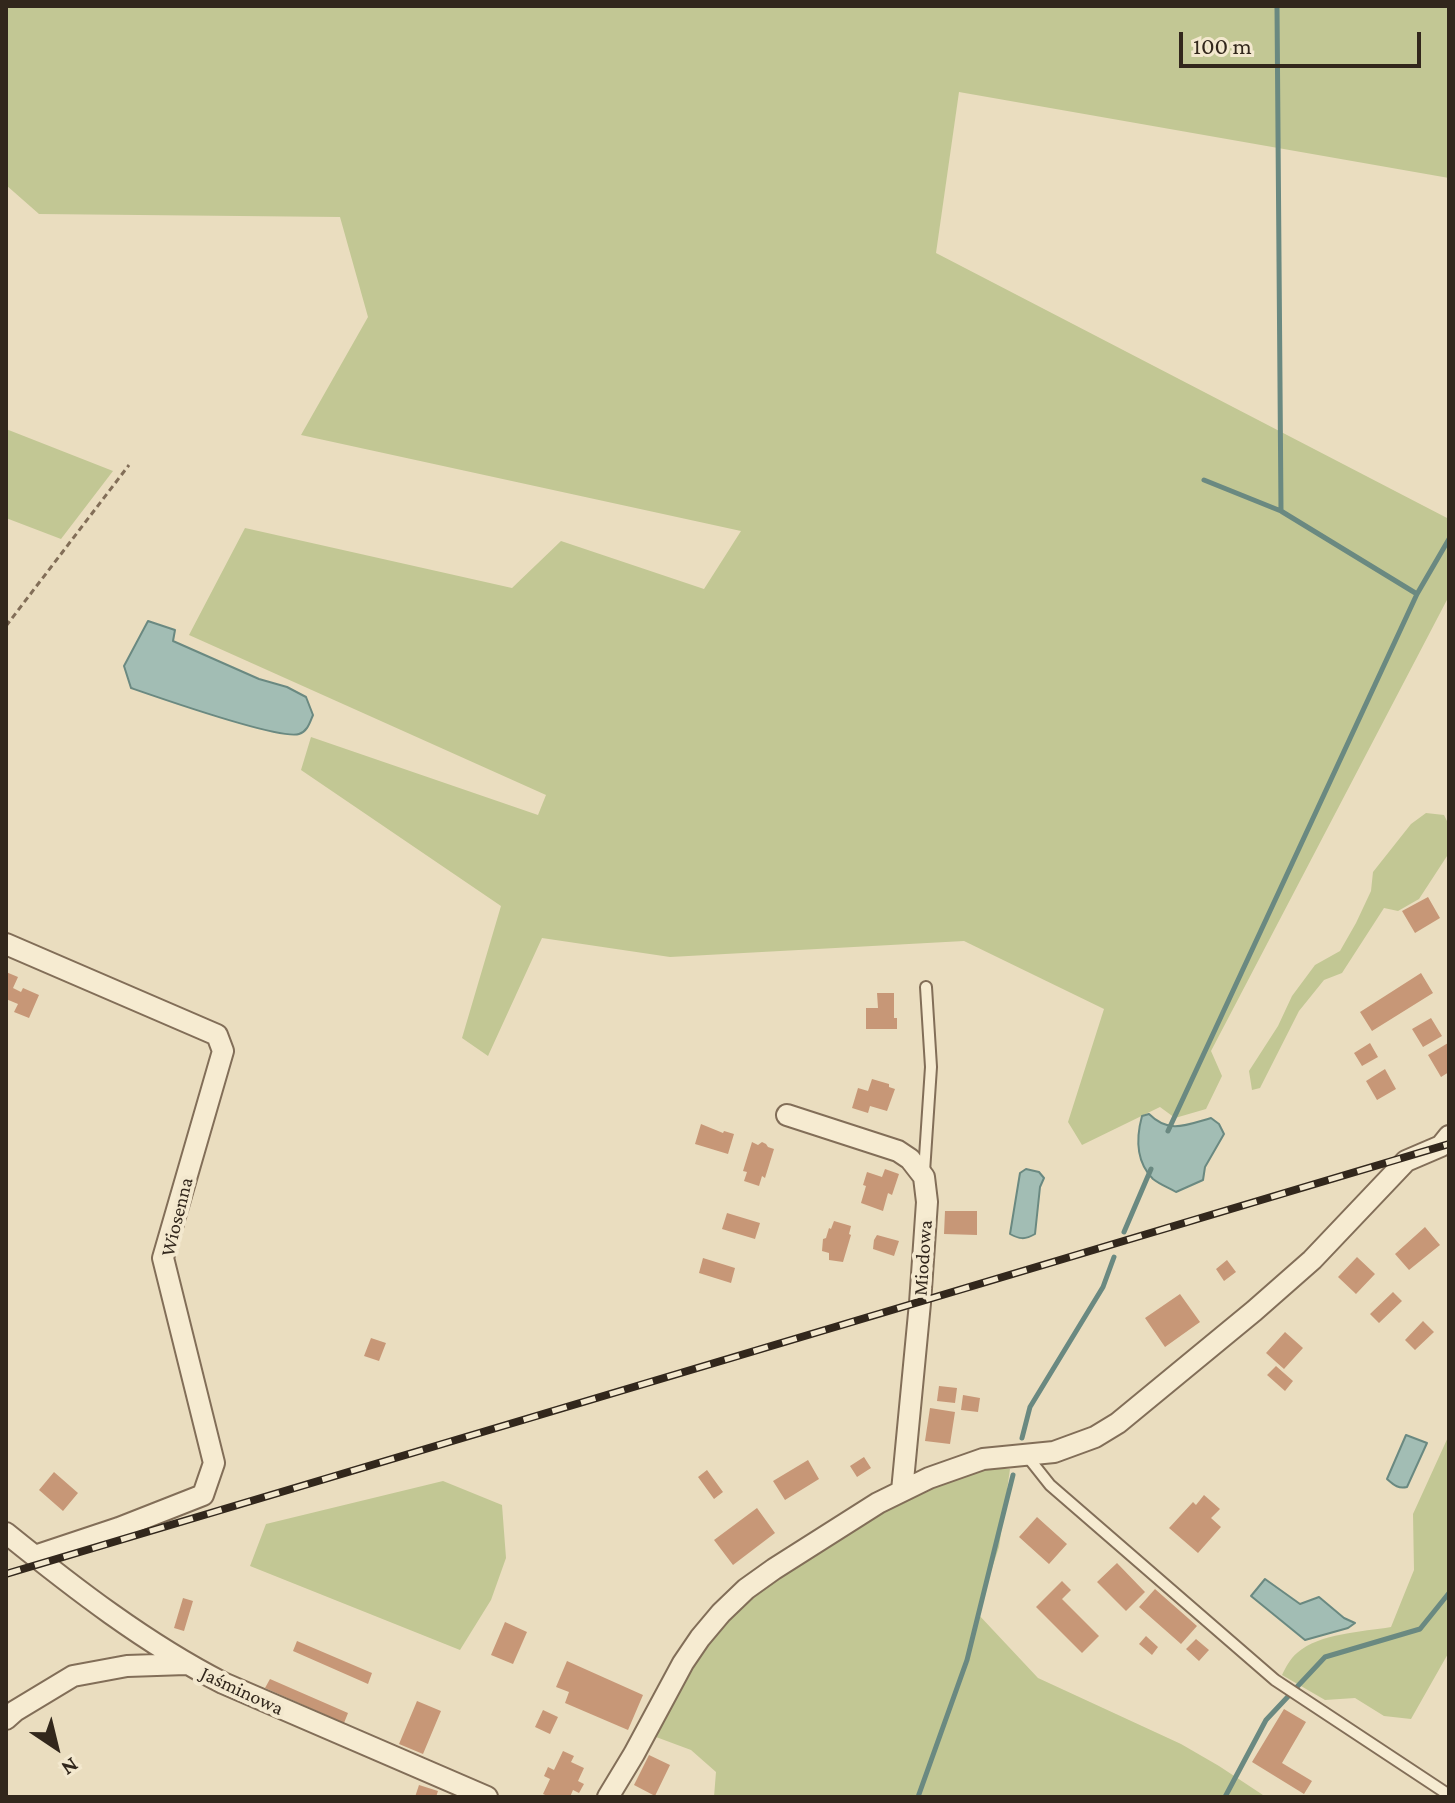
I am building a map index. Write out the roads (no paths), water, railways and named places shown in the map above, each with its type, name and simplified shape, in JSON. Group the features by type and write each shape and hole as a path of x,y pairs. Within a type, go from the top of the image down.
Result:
{"street":[{"name":"Wiosenna","path":"6,944 217,1035 223,1051 163,1258 214,1463 203,1495 119,1528 17,1547"},
{"path":"787,1115 898,1151 910,1159 924,1177"},
{"path":"608,1797 683,1663 721,1613 746,1589 878,1503 929,1478 983,1459 1054,1452 1095,1437 1118,1423 1312,1260 1406,1161 1441,1146 1449,1136"},
{"name":"Miodowa","path":"902,1491 925,1231 927,1202 924,1177"},
{"name":"Jaśminowa","path":"17,1547 186,1664 223,1683 487,1797"},
{"path":"6,1719 73,1676 127,1666 186,1664"}],"lane":[{"path":"924,1177 931,1067 926,987"},
{"path":"1027,1456 1050,1485 1275,1680 1449,1795"}],"water":[{"path":"148,621 175,630 173,641 306,697 313,715 307,729 299,734 268,731 131,688 124,666"},
{"path":"1149,1114 1171,1126 1211,1118 1219,1124 1224,1134 1205,1167 1203,1180 1176,1192 1155,1181 1147,1172 1140,1157 1138,1141 1142,1116"},
{"path":"1026,1169 1039,1172 1044,1178 1040,1187 1035,1234 1022,1238 1010,1234 1020,1173"},
{"path":"1406,1435 1427,1443 1407,1487 1401,1487 1387,1479"},
{"path":"1265,1579 1300,1604 1319,1597 1355,1623 1348,1628 1305,1640 1251,1596"}],"waterway":[{"path":"1277,6 1281,511"},
{"path":"1204,480 1281,511 1417,594"},
{"path":"1168,1131 1417,594 1449,539"},
{"path":"1124,1232 1151,1169"},
{"path":"1022,1438 1030,1407 1103,1287 1114,1257"},
{"path":"918,1797 967,1660 1013,1475"},
{"path":"1225,1797 1266,1720 1325,1657 1420,1629 1449,1593"}],"railway":[{"path":"6,1574 1449,1144"}]}
